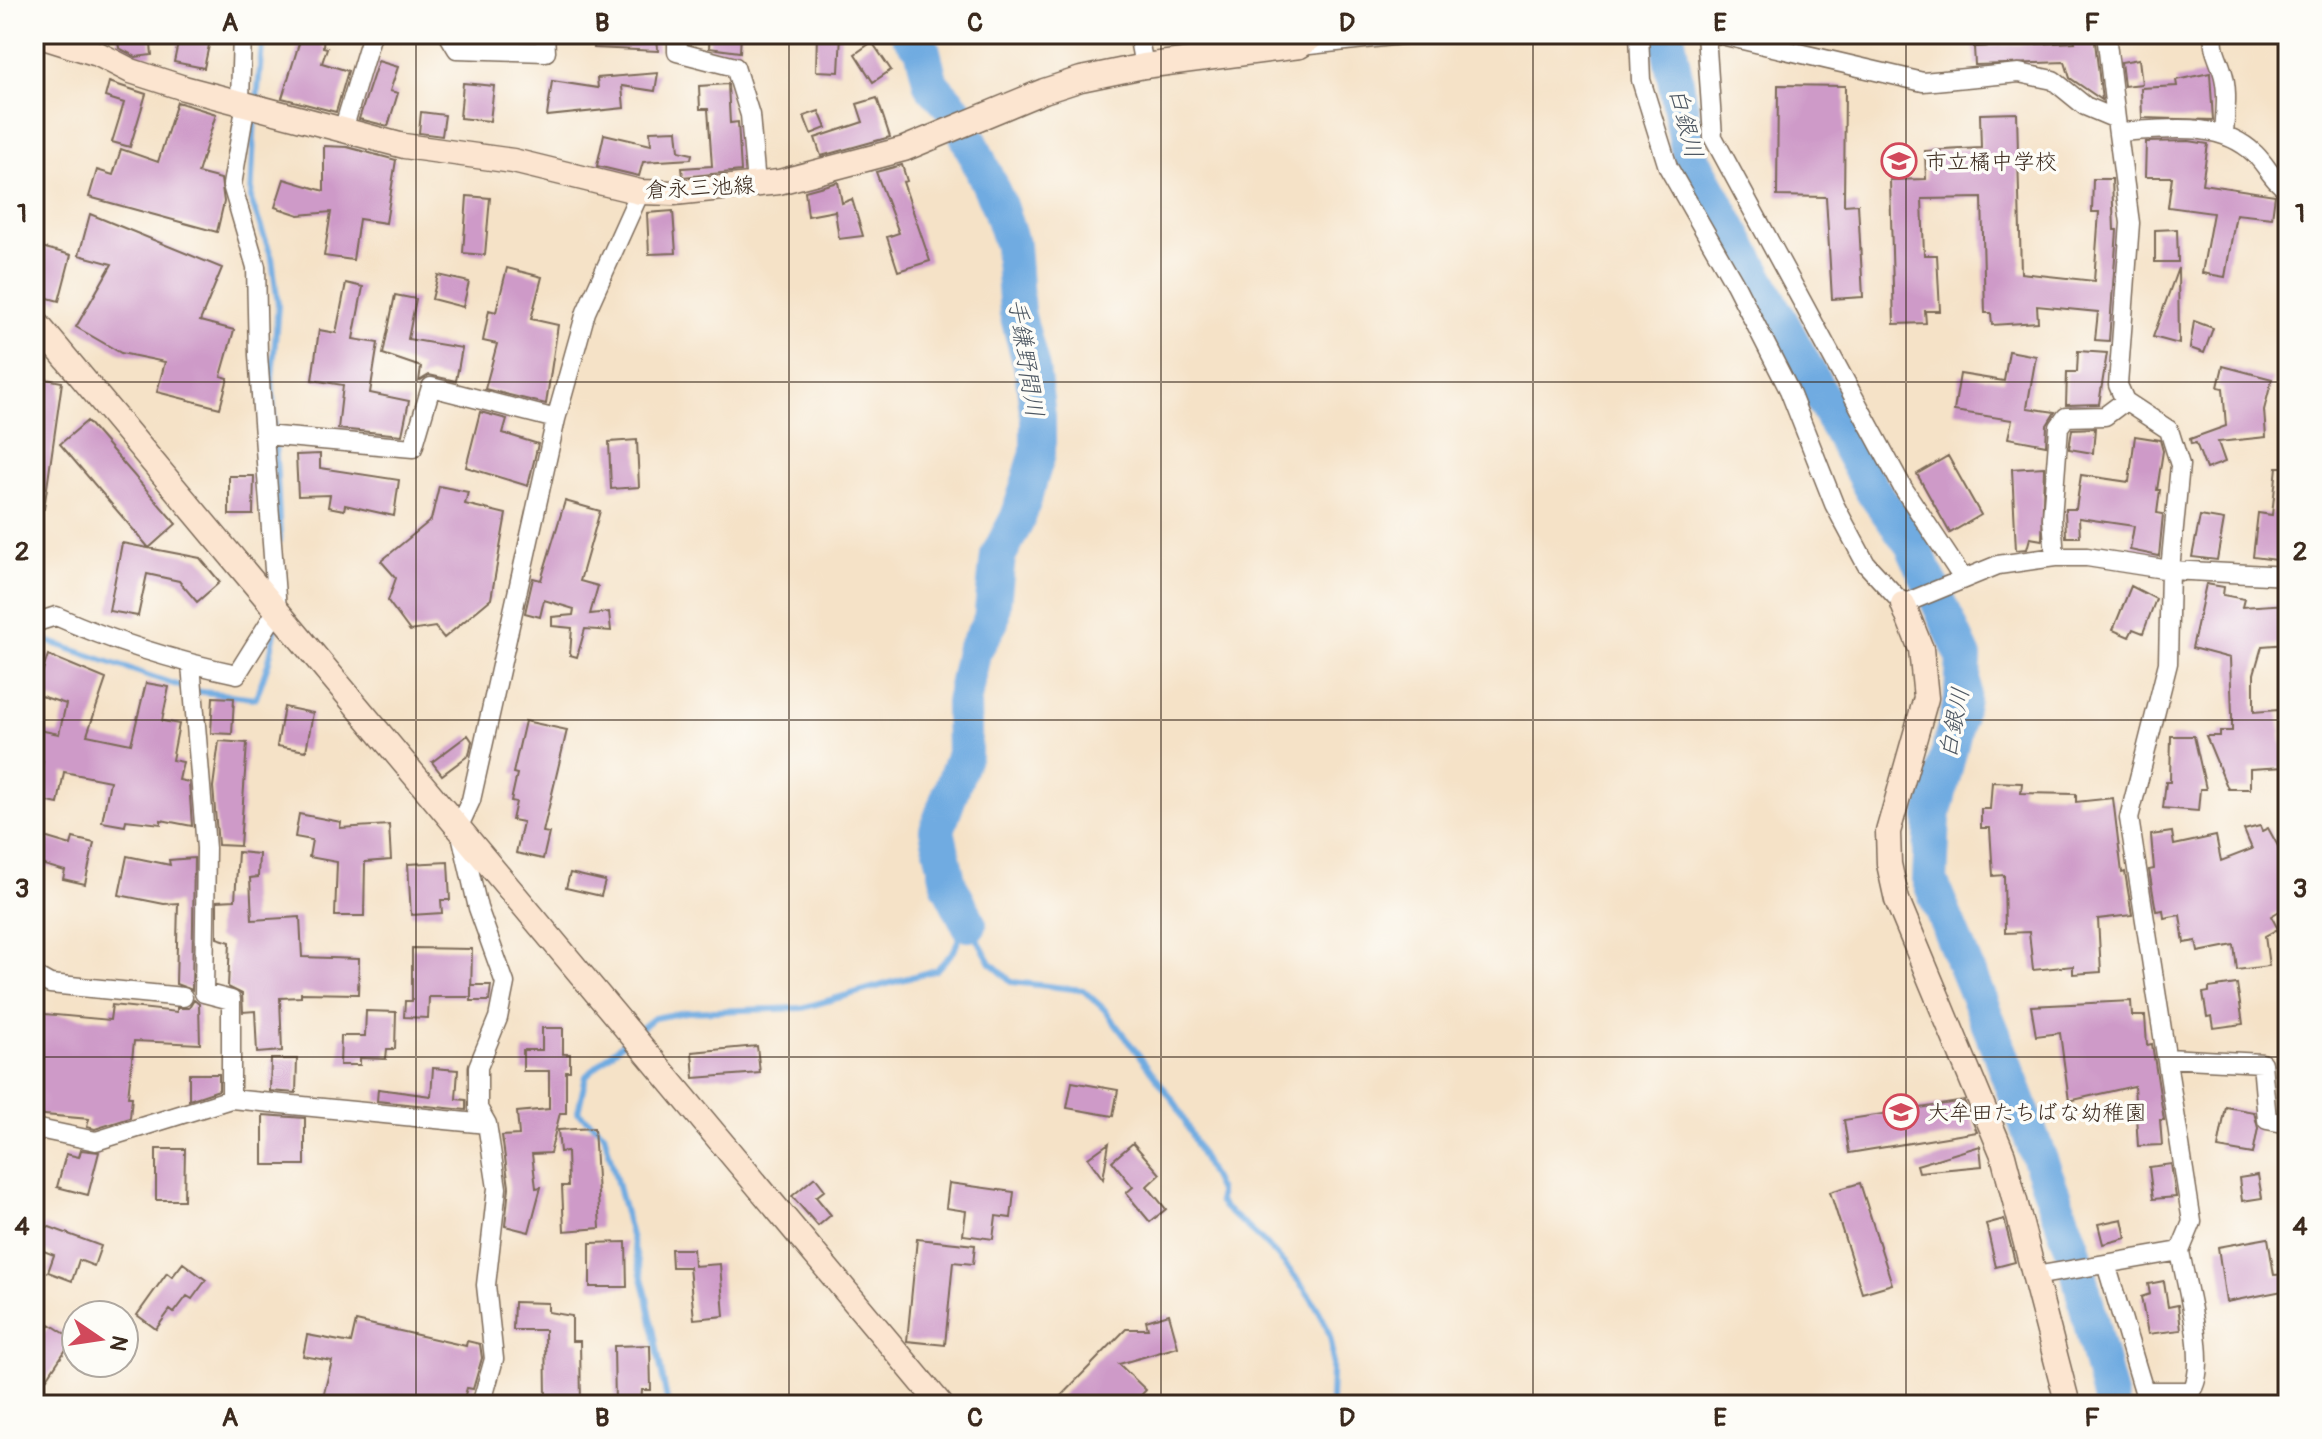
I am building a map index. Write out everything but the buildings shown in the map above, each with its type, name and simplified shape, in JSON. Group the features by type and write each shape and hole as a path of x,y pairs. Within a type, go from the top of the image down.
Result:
{"street":[{"name":"倉永三池線","path":"34,34 98,54 131,71 184,88 404,146 523,164 640,192 674,193 779,182 904,149 1044,91 1144,66 1308,40"},
{"path":"34,623 56,616 99,636 191,664 237,674 277,610 256,267 232,185 243,102 242,34"},
{"path":"343,130 372,34"},
{"path":"448,34 457,49 546,52 545,34"},
{"path":"677,34 677,52 735,67 750,115 756,184"},
{"path":"1138,34 1144,66"},
{"path":"1308,40 1411,34"},
{"path":"1639,34 1641,80 1668,167 1735,284 1789,390 1840,516 1866,564 1910,601 1921,649 1926,698 1888,832 1889,864 1897,900 2003,1155 2068,1405"},
{"path":"1706,34 1713,137 1903,488 1959,579"},
{"path":"1717,34 1923,82 2019,73 2053,80 2085,106 2117,125 2197,129 2224,134 2255,154 2274,181 2288,190"},
{"path":"2099,1265 2145,1398 2191,1391 2197,1383 2198,1340 2180,1251 2192,1222 2129,818 2168,663 2170,570 2180,465 2169,430 2125,401 2118,385 2130,223 2106,34"},
{"path":"2214,34 2215,59 2222,70 2226,97 2224,134"},
{"path":"481,1405 494,1359 486,1285 497,1188 487,1124 478,1108 478,1067 498,1018 505,983 478,908 459,826 471,800 556,419 586,312 640,192"},
{"path":"34,320 941,1405"},
{"path":"264,435 413,448 431,387 556,419"},
{"path":"2055,557 2052,518 2059,427 2066,417 2105,416 2125,401"},
{"path":"1910,601 1998,565 2055,557 2087,557 2170,570 2288,576"},
{"path":"191,664 206,848 204,993 231,1000 231,1099"},
{"path":"34,975 50,984 183,997"},
{"path":"2167,1058 2262,1063 2267,1120 2288,1124"},
{"path":"34,1128 96,1141 231,1099 487,1124"},
{"path":"2035,1276 2180,1251"}],"waterway":[{"path":"257,101 263,34"},
{"name":"手鎌野間川","path":"909,34 922,48 931,84 957,113 999,206 1012,246 1017,313 1032,369 1038,417 1038,453 1018,518 998,556 991,621 973,652 963,703 964,754 937,830 949,885 969,924"},
{"name":"白銀川","path":"1667,34 1689,153 1871,488 1912,544 1964,657 1962,699 1933,816 1930,881 1993,1034 2073,1249 2111,1405"},
{"path":"255,112 251,200 272,258 278,305 272,378 280,540"},
{"path":"34,662 44,640 194,691 256,698 269,661 277,622"},
{"path":"635,1033 654,1018 686,1012 802,1008 936,970 954,951 962,930 969,924 991,963 1012,982 1083,990 1104,1009 1176,1104 1219,1191 1219,1202 1286,1266 1321,1315 1332,1348 1331,1405"},
{"path":"626,1040 586,1076 578,1112 604,1133 647,1297 668,1405"}],"place":[{"name":"市立橘中学校","path":"1899,161"},
{"name":"大牟田たちばな幼稚園","path":"1901,1112"}]}
